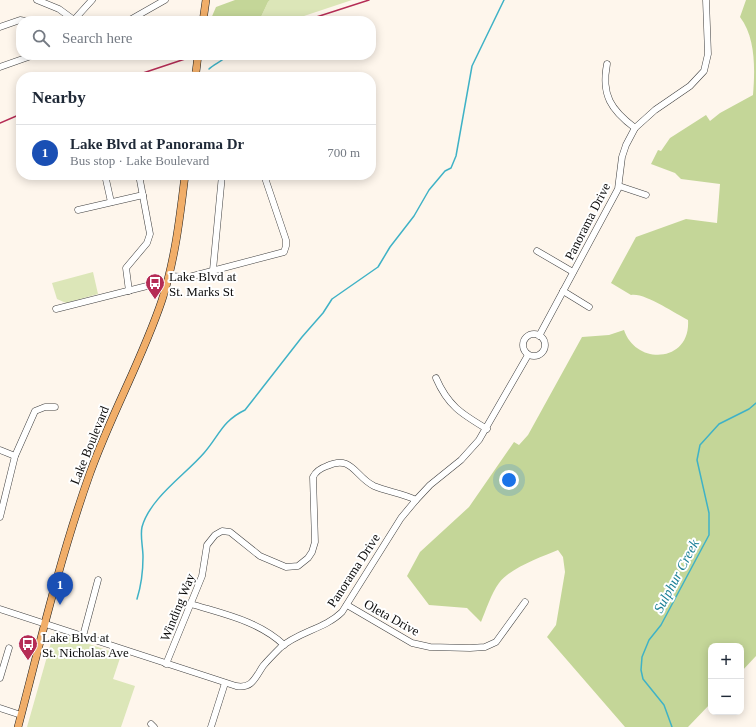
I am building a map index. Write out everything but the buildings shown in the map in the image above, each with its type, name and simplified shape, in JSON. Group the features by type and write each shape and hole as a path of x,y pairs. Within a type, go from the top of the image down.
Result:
{"main road":[{"path":"204,16 206,0"},
{"path":"196,72 198,60"},
{"name":"Lake Boulevard","path":"18,727 89,476 152,327 166,288 182,205 184,180"}],"street":[{"path":"37,0 60,9 69,16"},
{"path":"78,16 92,0"},
{"path":"137,16 165,0"},
{"name":"Panorama Drive","path":"539,336 619,186 622,157 626,145 635,128 655,110 690,86 704,70 708,54 706,0"},
{"path":"0,27 16,21"},
{"path":"0,67 20,60"},
{"path":"607,64 604,79 608,98 615,110 635,128"},
{"path":"105,180 111,202"},
{"path":"129,291 126,271 128,265 150,238 141,180"},
{"path":"213,270 222,180"},
{"path":"169,276 186,277 279,254 285,250 286,240 266,180"},
{"path":"619,186 646,195"},
{"path":"78,210 143,195"},
{"path":"536,251 573,272"},
{"path":"56,309 147,286 166,288"},
{"path":"563,291 589,307"},
{"path":"531,334 539,336 545,344 543,350 538,355 528,355 524,350 524,341 531,334"},
{"name":"Panorama Drive","path":"0,609 225,683 240,687 251,684 267,662 284,645 335,618 347,605 377,554 416,500 427,488 470,452 487,429 528,355"},
{"path":"436,378 444,395 454,407 487,429"},
{"path":"0,516 15,456 35,411 44,407 55,407"},
{"path":"0,450 15,456"},
{"name":"Winding Way","path":"166,664 202,576 207,545 212,537 220,532 232,533 260,556 279,565 289,567 296,566 308,558 312,552 314,542 313,477 324,467 335,462 344,462 373,485 404,494 416,500"},
{"path":"83,636 98,580"},
{"name":"Oleta Drive","path":"347,605 412,643 437,647 470,648 485,647 496,642 525,602"},
{"path":"191,604 258,626 272,634 284,645"},
{"path":"0,678 9,648"},
{"path":"211,727 225,683"},
{"path":"0,708 21,715"}],"green space":[{"path":"235,0 270,0 261,16 212,16 216,7"},
{"path":"270,0 352,0 304,16 261,16"},
{"path":"746,0 756,0 756,656 744,669 744,643 708,643 708,706 688,727 625,727 547,637 556,625 565,572 563,557 558,550 510,572 499,583 481,622 467,608 429,605 407,576 420,552 469,507 514,442 519,445 528,435 582,337 609,335 624,330 630,342 639,350 650,354 662,355 672,352 681,345 687,334 688,320 652,300 637,295 631,295 611,283 636,237 686,219 717,223 720,184 681,179 675,173 651,164 658,150 661,151 670,138 706,115 710,121 720,113 753,95 754,65 752,44 745,25 740,17"},
{"path":"93,272 98,294 66,303 57,299 52,283"},
{"path":"54,632 121,655 113,679 135,686 121,727 27,727"}],"waterway":[{"path":"137,599 143,568 142,527 152,506 204,453 226,424 237,414 245,410 302,337 323,313 332,299 378,267 390,247 414,216 429,190 445,171 451,168 456,156 472,66 504,0"},
{"path":"209,69 222,60"},
{"name":"Sulphur Creek","path":"672,727 664,705 643,679 641,670 642,657 649,640 661,625 709,535 709,513 697,460 700,445 719,424 749,409 756,403"}],"railway":[{"path":"319,16 369,0"},
{"path":"146,72 182,60"},
{"path":"0,123 16,116"}],"place":[{"name":"Lake Blvd at St. Marks St","path":"155,300"},
{"name":"Lake Blvd at Panorama Dr","path":"60,605"},
{"name":"Lake Blvd at St. Nicholas Ave","path":"28,661"}]}
